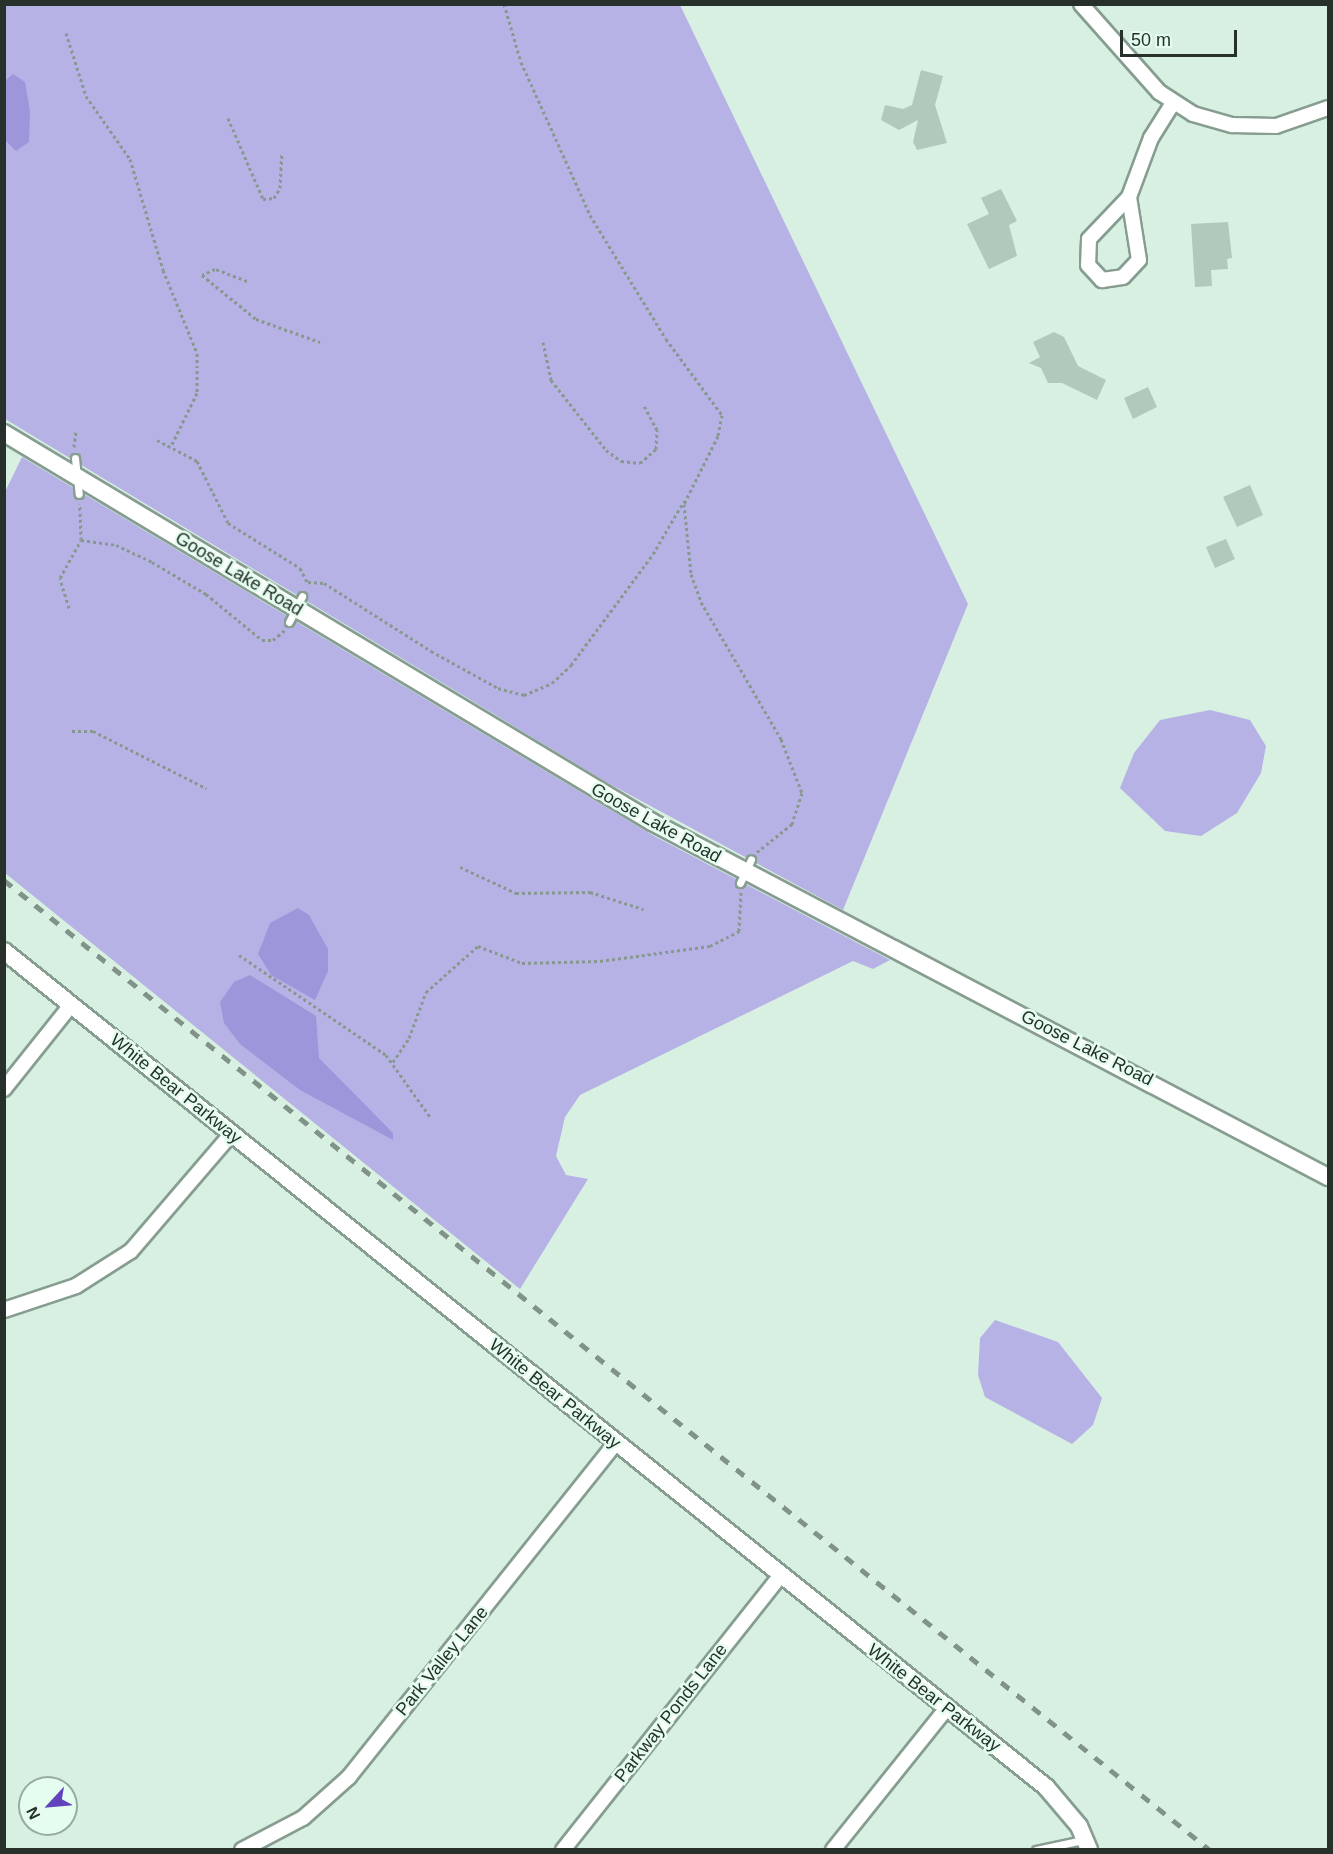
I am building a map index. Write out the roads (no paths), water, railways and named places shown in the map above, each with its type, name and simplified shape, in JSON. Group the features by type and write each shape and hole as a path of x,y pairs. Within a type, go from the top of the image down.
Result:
{"street":[{"path":"1081,4 1172,105 1214,121 1253,127 1295,122 1329,108"},
{"path":"1129,197 1139,260 1123,277 1102,280 1088,265 1089,239 1129,197 1151,138 1172,105"},
{"name":"Goose Lake Road","path":"4,433 296,609 746,872 1329,1177"},
{"name":"White Bear Parkway","path":"4,951 780,1576 1046,1786 1087,1845"},
{"path":"4,1089 71,1005"},
{"path":"4,1310 76,1286 131,1251 232,1133"},
{"name":"Park Valley Lane","path":"242,1850 303,1818 349,1777 616,1443"},
{"name":"Parkway Ponds Lane","path":"563,1850 780,1576"},
{"path":"833,1850 946,1709"}],"lane":[{"path":"75,458 79,494"},
{"path":"1036,1850 1087,1845"}],"railway":[{"path":"4,880 1210,1850"}]}
